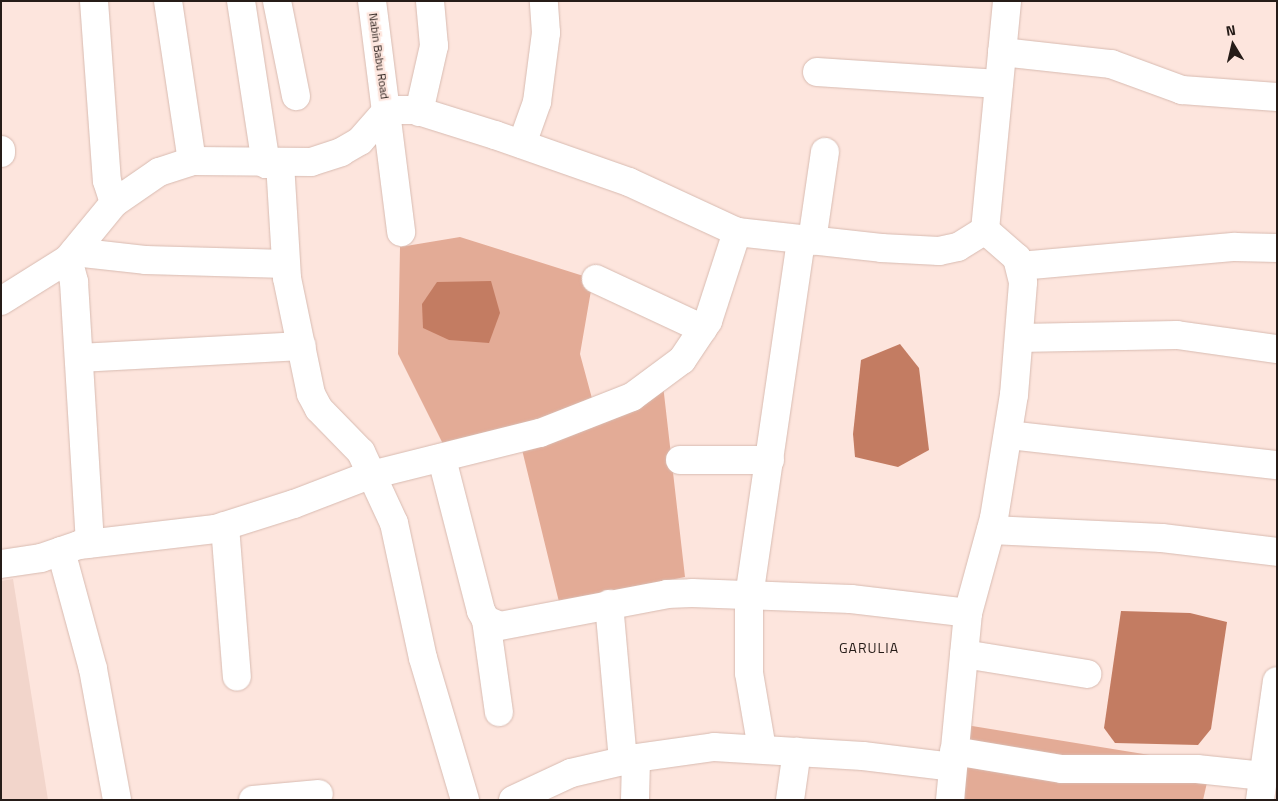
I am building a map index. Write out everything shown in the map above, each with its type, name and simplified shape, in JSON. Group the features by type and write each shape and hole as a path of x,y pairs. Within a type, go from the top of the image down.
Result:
{"street":[{"path":"94,1 107,180 114,203"},
{"path":"168,1 192,161"},
{"path":"240,1 273,164 286,264 311,394 319,409 360,452 373,475 394,523 422,658 465,800"},
{"path":"277,1 296,96"},
{"name":"Nabin Babu Road","path":"372,1 401,232"},
{"path":"419,112 434,46 430,1"},
{"path":"522,144 536,102 546,33 544,1"},
{"path":"985,230 1007,1"},
{"path":"1002,52 1111,64 1182,90 1277,97"},
{"path":"816,72 999,84"},
{"path":"1,301 71,256 114,203 159,172 192,161 273,164 311,162 341,152 360,141 387,110 419,112 522,144 629,182 737,232 806,240 939,251 958,247 985,230"},
{"path":"762,749 749,673 749,597 770,460 778,383 825,152"},
{"path":"950,800 968,613 991,530 1008,435 1023,282 1017,258 985,230"},
{"path":"1,564 41,558 90,544 225,526 373,475 540,433 632,397 682,360 703,329 729,262 737,232"},
{"path":"1020,266 1100,262 1235,247 1277,248"},
{"path":"71,256 286,264"},
{"path":"71,256 90,544"},
{"path":"596,279 703,329"},
{"path":"1019,338 1177,335 1277,349"},
{"path":"79,358 302,346"},
{"path":"1008,435 1277,465"},
{"path":"442,459 486,620 499,712"},
{"path":"680,460 770,460"},
{"path":"225,526 237,677"},
{"path":"991,530 1162,538 1277,552"},
{"path":"61,551 93,669 117,800"},
{"path":"486,620 500,626 667,594 851,599 968,613"},
{"path":"609,604 635,800"},
{"path":"964,654 1087,674"},
{"path":"513,800 571,773 629,760 714,747 953,759 1062,769 1197,769 1262,788 1277,681"},
{"path":"790,800 797,751"},
{"path":"254,800 319,794"}],"shaded area":[{"path":"460,237 593,279 580,354 597,417 663,385 685,577 559,602 517,429 444,446 398,354 400,247"},
{"path":"491,281 500,313 489,343 449,340 423,328 422,304 437,282"},
{"path":"900,344 919,368 929,450 898,467 855,457 853,434 861,360"},
{"path":"13,579 48,800 1,800 1,581"},
{"path":"1121,611 1190,613 1227,622 1211,729 1198,745 1115,743 1104,728"},
{"path":"966,725 1211,765 1203,800 965,800"}],"district":[{"name":"GARULIA","path":"869,648"}]}
